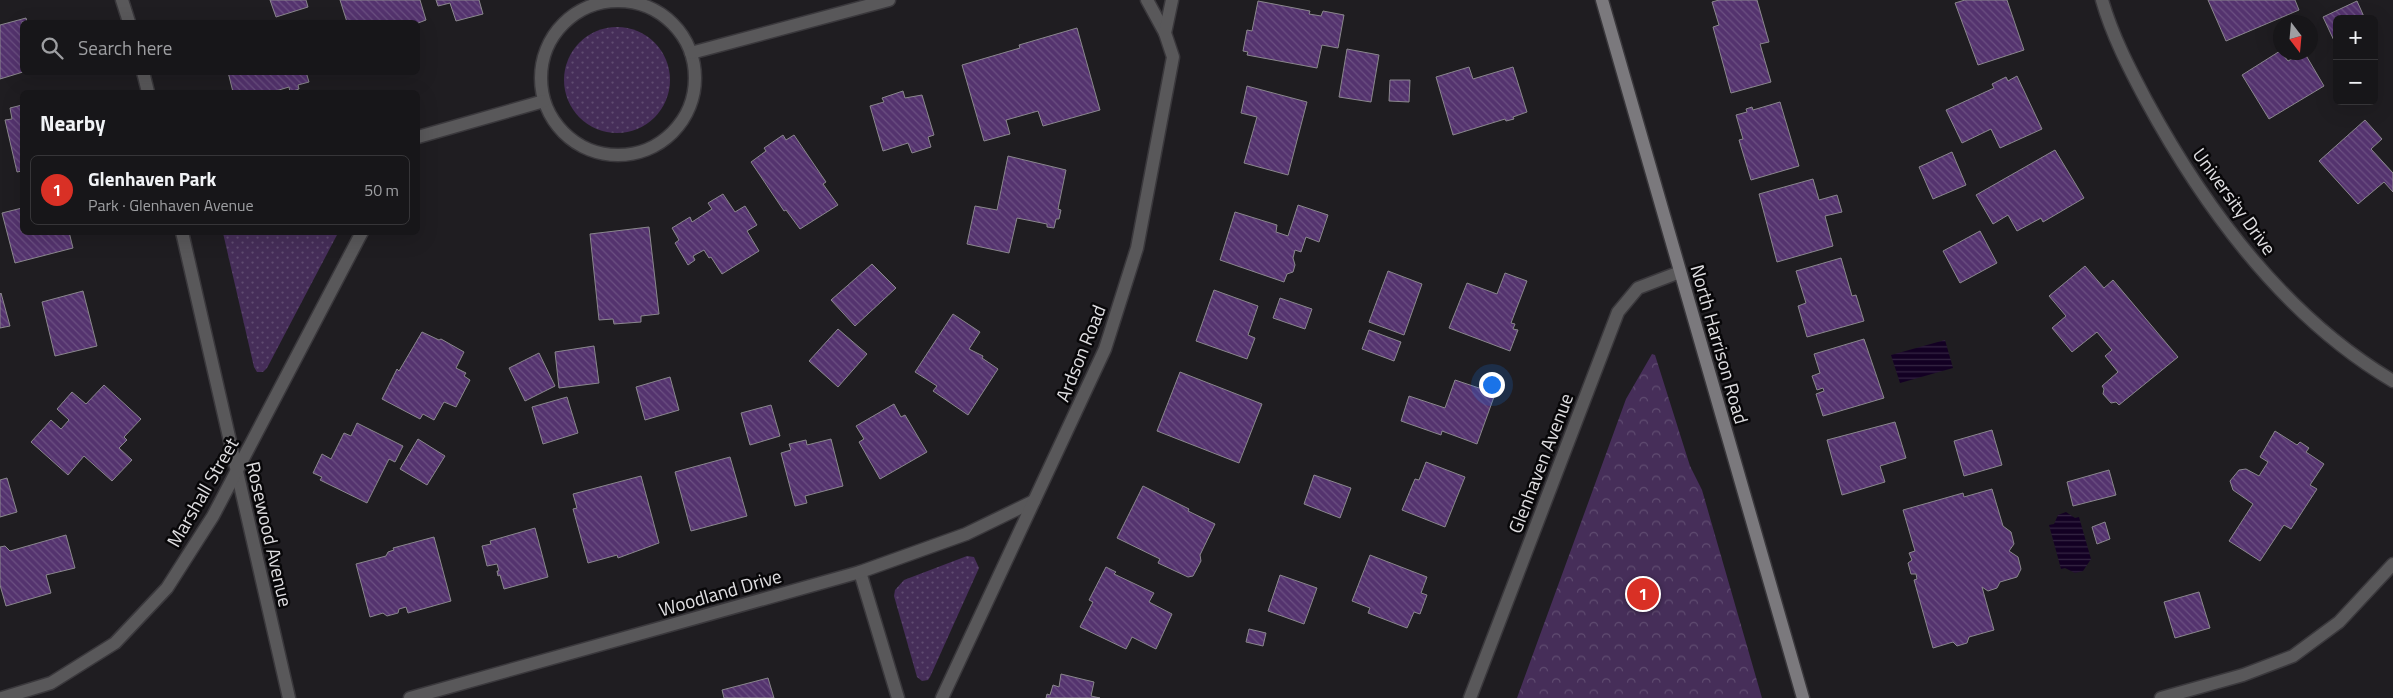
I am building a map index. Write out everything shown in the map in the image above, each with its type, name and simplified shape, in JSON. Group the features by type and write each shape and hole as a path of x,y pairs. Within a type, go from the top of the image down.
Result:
{"street":[{"path":"122,0 128,20"},
{"path":"691,53 889,0"},
{"path":"1147,0 1166,33"},
{"name":"Ardson Road","path":"942,698 1105,349 1137,248 1173,57 1166,33 1172,0"},
{"name":"North Harrison Road","path":"1602,0 1803,698"},
{"name":"University Drive","path":"2102,0 2132,72 2163,130 2198,186 2248,255 2304,313 2367,366 2393,381"},
{"path":"619,1 637,4 655,11 670,22 682,36 691,53 694,75 692,97 687,111 670,134 652,148 630,154 608,155 587,149 568,137 553,121 544,101 540,76 545,51 558,29 577,13 600,2 619,1"},
{"path":"144,75 148,90"},
{"path":"420,136 544,101"},
{"name":"Rosewood Avenue","path":"183,235 289,698"},
{"name":"Marshall Street","path":"2,698 51,683 115,643 168,588 213,516 360,235"},
{"name":"Glenhaven Avenue","path":"1470,698 1618,312 1638,288 1680,272"},
{"name":"Woodland Drive","path":"410,698 860,572 966,534 1034,501"},
{"path":"2161,698 2243,675 2293,656 2339,622 2393,564"},
{"path":"860,572 898,698"}],"green space":[{"path":"617,27 637,31 655,42 666,60 670,80 666,100 655,118 637,129 617,133 597,129 579,118 568,100 564,80 568,60 579,42 597,31"},
{"path":"223,235 337,235 267,368 263,372 257,372 254,367"},
{"path":"1652,354 1655,355 1690,466 1702,490 1762,698 1517,698 1626,399"},
{"path":"967,556 974,557 979,568 930,677 928,680 922,681 917,677 894,596 895,590 904,580"}],"shaded area":[{"path":"1945,340 1953,368 1900,383 1891,355"},
{"path":"2066,512 2075,518 2079,517 2091,559 2083,571 2075,573 2065,568 2061,569 2049,525 2054,524 2058,515"}],"building":[{"path":"270,0 306,0 308,7 276,17"},
{"path":"340,0 420,0 426,20 420,22 420,20 346,20"},
{"path":"436,0 479,0 483,14 456,21 450,3 438,6"},
{"path":"1719,0 1757,0 1769,42 1760,44 1771,82 1731,93 1713,27 1719,25 1712,2"},
{"path":"1965,0 2007,0 2024,50 1978,65 1955,3"},
{"path":"2208,0 2295,0 2299,10 2287,15 2273,15 2273,21 2226,41"},
{"path":"1258,1 1310,11 1309,14 1321,16 1323,11 1344,15 1338,48 1322,45 1317,68 1247,55 1248,52 1243,51 1247,30 1252,31"},
{"path":"2357,1 2363,15 2333,15 2333,38 2323,17"},
{"path":"26,18 26,20 20,20 20,73 0,79 0,25"},
{"path":"1077,28 1100,110 1043,126 1038,111 1006,120 1010,134 984,141 962,65 1020,48 1019,45"},
{"path":"1347,49 1379,55 1371,102 1339,97"},
{"path":"2273,55 2273,60 2309,60 2324,86 2269,119 2242,75"},
{"path":"1469,67 1473,79 1513,67 1527,112 1513,117 1514,119 1506,121 1505,119 1453,135 1436,77"},
{"path":"229,75 307,75 309,82 298,85 299,89 296,90 290,90 289,87 279,90 232,90"},
{"path":"2017,76 2042,129 2000,148 1991,129 1962,143 1946,110 1994,88 1992,84 2006,77 2008,81"},
{"path":"1390,80 1410,80 1409,102 1389,101"},
{"path":"1247,86 1307,102 1288,175 1244,163 1257,117 1241,113"},
{"path":"903,91 905,98 922,95 934,135 928,137 931,147 912,153 908,143 883,151 870,106 884,102 882,98"},
{"path":"1780,102 1799,166 1751,180 1739,140 1743,139 1736,115 1747,112 1746,109 1752,107 1753,110"},
{"path":"20,106 20,171 17,172 5,120 12,119 10,108"},
{"path":"2365,120 2382,139 2371,149 2393,173 2393,192 2384,182 2358,204 2319,161"},
{"path":"783,135 786,140 794,135 826,182 823,184 838,205 800,229 786,210 784,211 751,162 766,151 764,148"},
{"path":"2055,150 2084,198 2043,222 2041,218 2017,231 2008,215 1993,224 1976,195"},
{"path":"1952,152 1966,185 1933,199 1919,167"},
{"path":"1008,156 1066,170 1058,209 1061,210 1059,219 1056,219 1054,228 1047,227 1047,224 1017,218 1009,253 967,244 975,206 997,210"},
{"path":"1813,179 1819,200 1837,195 1842,212 1825,216 1833,246 1777,262 1759,194"},
{"path":"723,194 735,212 745,206 757,225 747,231 759,251 722,274 704,250 693,256 695,260 688,265 675,243 679,240 672,228 690,217 692,222 712,209 708,203"},
{"path":"1298,205 1328,215 1319,242 1306,237 1301,252 1295,250 1293,272 1287,274 1284,282 1220,260 1235,212 1277,225 1276,232 1288,236"},
{"path":"20,208 20,235 70,235 73,248 15,263 2,213"},
{"path":"649,227 659,314 641,316 641,322 614,324 613,319 599,320 590,234"},
{"path":"1980,231 1997,263 1960,283 1943,251"},
{"path":"1841,258 1852,296 1856,295 1864,321 1807,337 1798,306 1806,303 1796,271"},
{"path":"872,264 896,288 855,326 831,300"},
{"path":"2085,266 2104,288 2113,280 2178,357 2119,405 2116,402 2111,403 2103,394 2104,389 2102,386 2118,372 2105,356 2112,350 2097,332 2072,352 2052,328 2066,316 2049,296"},
{"path":"1388,271 1422,284 1404,335 1369,322"},
{"path":"1505,273 1527,281 1511,323 1515,324 1513,329 1518,330 1510,351 1449,328 1467,283 1497,294"},
{"path":"1214,290 1258,306 1248,335 1255,338 1247,359 1196,341"},
{"path":"83,291 97,346 55,356 42,302"},
{"path":"0,294 10,326 0,328"},
{"path":"1280,298 1312,309 1305,329 1273,318"},
{"path":"953,314 980,332 969,349 983,356 982,358 998,369 968,415 933,391 937,386 915,372"},
{"path":"838,329 867,354 838,387 809,361"},
{"path":"1369,330 1401,342 1394,361 1362,349"},
{"path":"422,332 439,340 441,339 464,352 456,368 466,373 464,376 470,380 456,407 444,402 434,420 423,414 420,419 382,399 397,369 399,371"},
{"path":"1864,339 1884,398 1823,416 1816,394 1824,391 1823,388 1817,390 1812,376 1820,373 1814,354"},
{"path":"594,346 599,383 559,388 555,352"},
{"path":"539,353 555,386 525,401 509,368"},
{"path":"1180,372 1262,404 1239,463 1157,431"},
{"path":"670,377 679,410 645,420 636,387"},
{"path":"1455,380 1492,390 1491,392 1495,394 1477,444 1442,431 1441,435 1401,421 1409,396 1445,408"},
{"path":"104,385 141,419 124,437 127,440 119,448 132,460 112,481 84,456 68,475 31,442 51,420 61,429 69,420 57,409 72,392 86,404"},
{"path":"567,397 578,433 543,444 532,407"},
{"path":"894,404 901,417 905,415 927,452 880,479 859,442 864,439 856,426"},
{"path":"771,405 780,436 750,445 741,413"},
{"path":"1895,422 1906,458 1880,466 1885,482 1842,495 1827,440"},
{"path":"357,423 403,446 395,462 389,459 367,503 320,480 322,477 313,473 322,454 331,459 344,433 351,436"},
{"path":"1992,430 2002,465 1964,476 1954,441"},
{"path":"2275,431 2297,445 2300,442 2309,448 2306,452 2324,464 2310,485 2317,489 2291,529 2284,525 2260,561 2229,541 2253,504 2233,490 2230,481 2239,470 2246,469 2259,476 2268,462 2260,457"},
{"path":"418,439 445,456 427,485 400,469"},
{"path":"831,439 843,486 805,496 807,503 795,506 781,453 791,450 789,444 806,440 807,445"},
{"path":"730,457 747,516 691,531 675,472"},
{"path":"1426,462 1465,477 1445,527 1402,510 1415,479 1419,480"},
{"path":"2109,470 2116,495 2073,506 2067,482"},
{"path":"1314,475 1351,488 1340,518 1304,504"},
{"path":"641,476 659,543 618,558 617,555 588,563 573,509 577,508 573,494"},
{"path":"7,478 17,512 0,517 0,480"},
{"path":"1143,486 1215,524 1200,555 1201,561 1193,576 1188,577 1158,563 1160,559 1117,538"},
{"path":"1992,489 2003,526 2011,532 2014,544 2009,551 2018,557 2021,569 2017,577 2000,582 1997,588 1988,591 1982,587 1994,630 1969,637 1967,643 1957,646 1953,642 1933,648 1914,580 1917,579 1916,574 1911,574 1908,563 1912,560 1909,553 1915,551 1903,510 1963,493 1964,497"},
{"path":"2105,522 2110,539 2097,544 2092,527"},
{"path":"535,528 548,577 504,589 500,575 498,576 497,564 487,566 482,546 491,544 490,541"},
{"path":"66,535 75,568 46,575 51,593 6,606 0,585 0,547 5,546 10,551"},
{"path":"434,537 451,601 408,613 406,607 399,609 398,613 387,616 383,613 370,617 356,564 386,556 388,552 394,550 393,548"},
{"path":"1370,555 1427,577 1421,593 1427,595 1420,614 1414,612 1407,628 1368,613 1370,608 1352,601"},
{"path":"1106,567 1116,572 1114,574 1154,593 1149,602 1172,614 1156,649 1132,637 1126,649 1080,627 1093,602 1089,600"},
{"path":"1280,575 1317,588 1304,624 1268,611"},
{"path":"2199,592 2210,628 2175,638 2164,602"},
{"path":"1249,629 1266,633 1263,646 1246,642"},
{"path":"1061,674 1094,682 1091,696 1100,698 1046,698 1047,694 1050,695 1053,685 1059,687"},
{"path":"768,678 774,698 724,698 722,690"}],"place":[{"name":"Glenhaven Park","path":"1643,594"}]}
